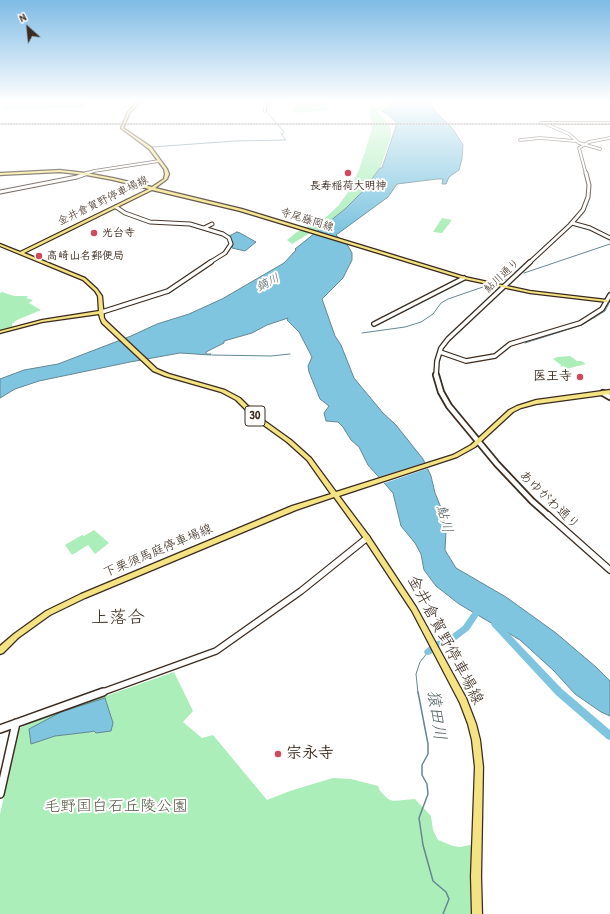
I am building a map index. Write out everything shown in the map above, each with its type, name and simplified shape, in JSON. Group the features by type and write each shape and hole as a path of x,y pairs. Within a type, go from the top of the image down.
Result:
{"main road":[{"name":"金井倉賀野停車場線","path":"21,253 162,183 167,174 165,169 146,145"},
{"name":"寺尾藤岡線","path":"0,174 43,171 86,174 153,188 241,210 427,268 502,288 607,301"},
{"name":"30","path":"0,245 84,279 98,292 101,299 104,322 155,370 166,375 223,391 234,396 257,418 303,453 339,493"},
{"path":"0,332 42,321 102,312"},
{"path":"339,493 460,454 478,442 510,411 519,406 536,402 610,392"},
{"name":"金井倉賀野停車場線","path":"339,493 414,609 467,710 476,740 479,767 476,882 477,914"},
{"name":"下栗須馬庭停車場線","path":"0,651 16,636 48,613 83,596 277,515 339,493"}],"street":[{"name":"鮎川通り","path":"478,442 441,392 436,374 437,361 440,352 448,339 572,223 586,205 589,191 579,150 583,145"},
{"path":"585,145 600,149"},
{"path":"0,192 94,171 159,161"},
{"path":"102,312 168,291 228,251 231,244 229,238 223,234 185,222 150,222 125,213 116,207"},
{"path":"572,223 588,227 610,238"},
{"path":"204,228 212,224"},
{"path":"374,324 464,278"},
{"path":"440,352 466,361 495,356 510,344 580,323 602,309 610,295"},
{"path":"603,393 610,397"},
{"name":"あゆがわ通り","path":"478,442 532,501 610,570"},
{"path":"0,729 216,651 301,591 367,538"},
{"path":"0,794 16,723"}],"green space":[{"path":"367,145 388,145 380,168 366,188 345,209 313,234 310,233 292,244 287,240 297,232 324,219 338,206 349,191 359,170"},
{"path":"442,218 452,220 442,233 433,232"},
{"path":"2,292 14,296 28,296 26,298 33,300 29,303 41,310 17,320 12,324 12,328 0,332 0,293"},
{"path":"570,356 577,361 581,361 586,364 566,369 564,366 560,367 561,365 553,359 557,357"},
{"path":"94,530 109,543 95,554 88,545 72,555 65,545"},
{"name":"毛野国白石丘陵公園","path":"174,672 193,711 183,722 202,738 213,735 267,800 290,791 333,778 351,779 378,786 380,791 388,799 393,801 415,799 431,816 433,830 438,840 460,847 475,844 472,914 0,914 0,814 20,728 49,714 78,703 81,704 106,696"}],"water":[{"name":"鏑川","path":"390,145 463,145 462,159 459,170 449,177 446,184 442,184 443,179 437,179 397,184 388,197 336,235 348,246 352,253 352,260 343,278 322,299 335,336 341,345 354,378 383,413 396,425 423,459 431,476 435,493 442,510 446,531 445,550 456,568 506,597 556,633 596,667 610,681 610,716 601,712 575,694 554,671 520,640 459,604 436,586 424,570 421,554 415,543 401,526 393,493 368,465 359,447 351,440 343,427 338,422 326,421 324,413 329,406 320,399 309,372 308,366 312,357 299,332 287,320 288,318 267,325 252,333 224,341 224,343 206,352 206,354 211,355 180,353 130,362 39,381 15,389 0,398 0,379 24,370 58,364 131,336 157,324 189,314 222,299 284,263 296,250 295,249 345,209 362,192 380,168 382,168"},
{"path":"237,232 256,242 245,251 232,248 233,243 229,236"},
{"path":"105,698 113,723 111,731 96,733 94,731 55,736 31,744 29,729 61,712"}],"pier":[{"path":"427,462 429,468 382,484 376,478"}],"waterway":[{"path":"152,147 184,145"},
{"path":"524,273 610,244"},
{"path":"493,283 506,279"},
{"path":"362,333 405,327 421,322 433,314 441,303 448,299 486,286"},
{"path":"525,343 582,325 605,311 610,301"},
{"path":"212,355 271,356 290,354"},
{"name":"猿田川","path":"428,652 436,645 453,638 466,628 479,609"},
{"name":"鮎川","path":"495,624 559,692 610,736"},
{"name":"猿田川","path":"418,693 416,674 420,662 428,652"},
{"name":"猿田川","path":"418,692 428,744 428,754 422,765 422,775 427,784 428,794 419,818 423,845 433,881 446,892 449,899 443,914"}],"place":[{"name":"長寿稲荷大明神","path":"348,173"},
{"name":"光台寺","path":"94,233"},
{"name":"高崎山名郵便局","path":"39,256"},
{"name":"医王寺","path":"580,377"},
{"name":"宗永寺","path":"278,754"}],"district":[{"name":"上落合","path":"118,618"}]}
